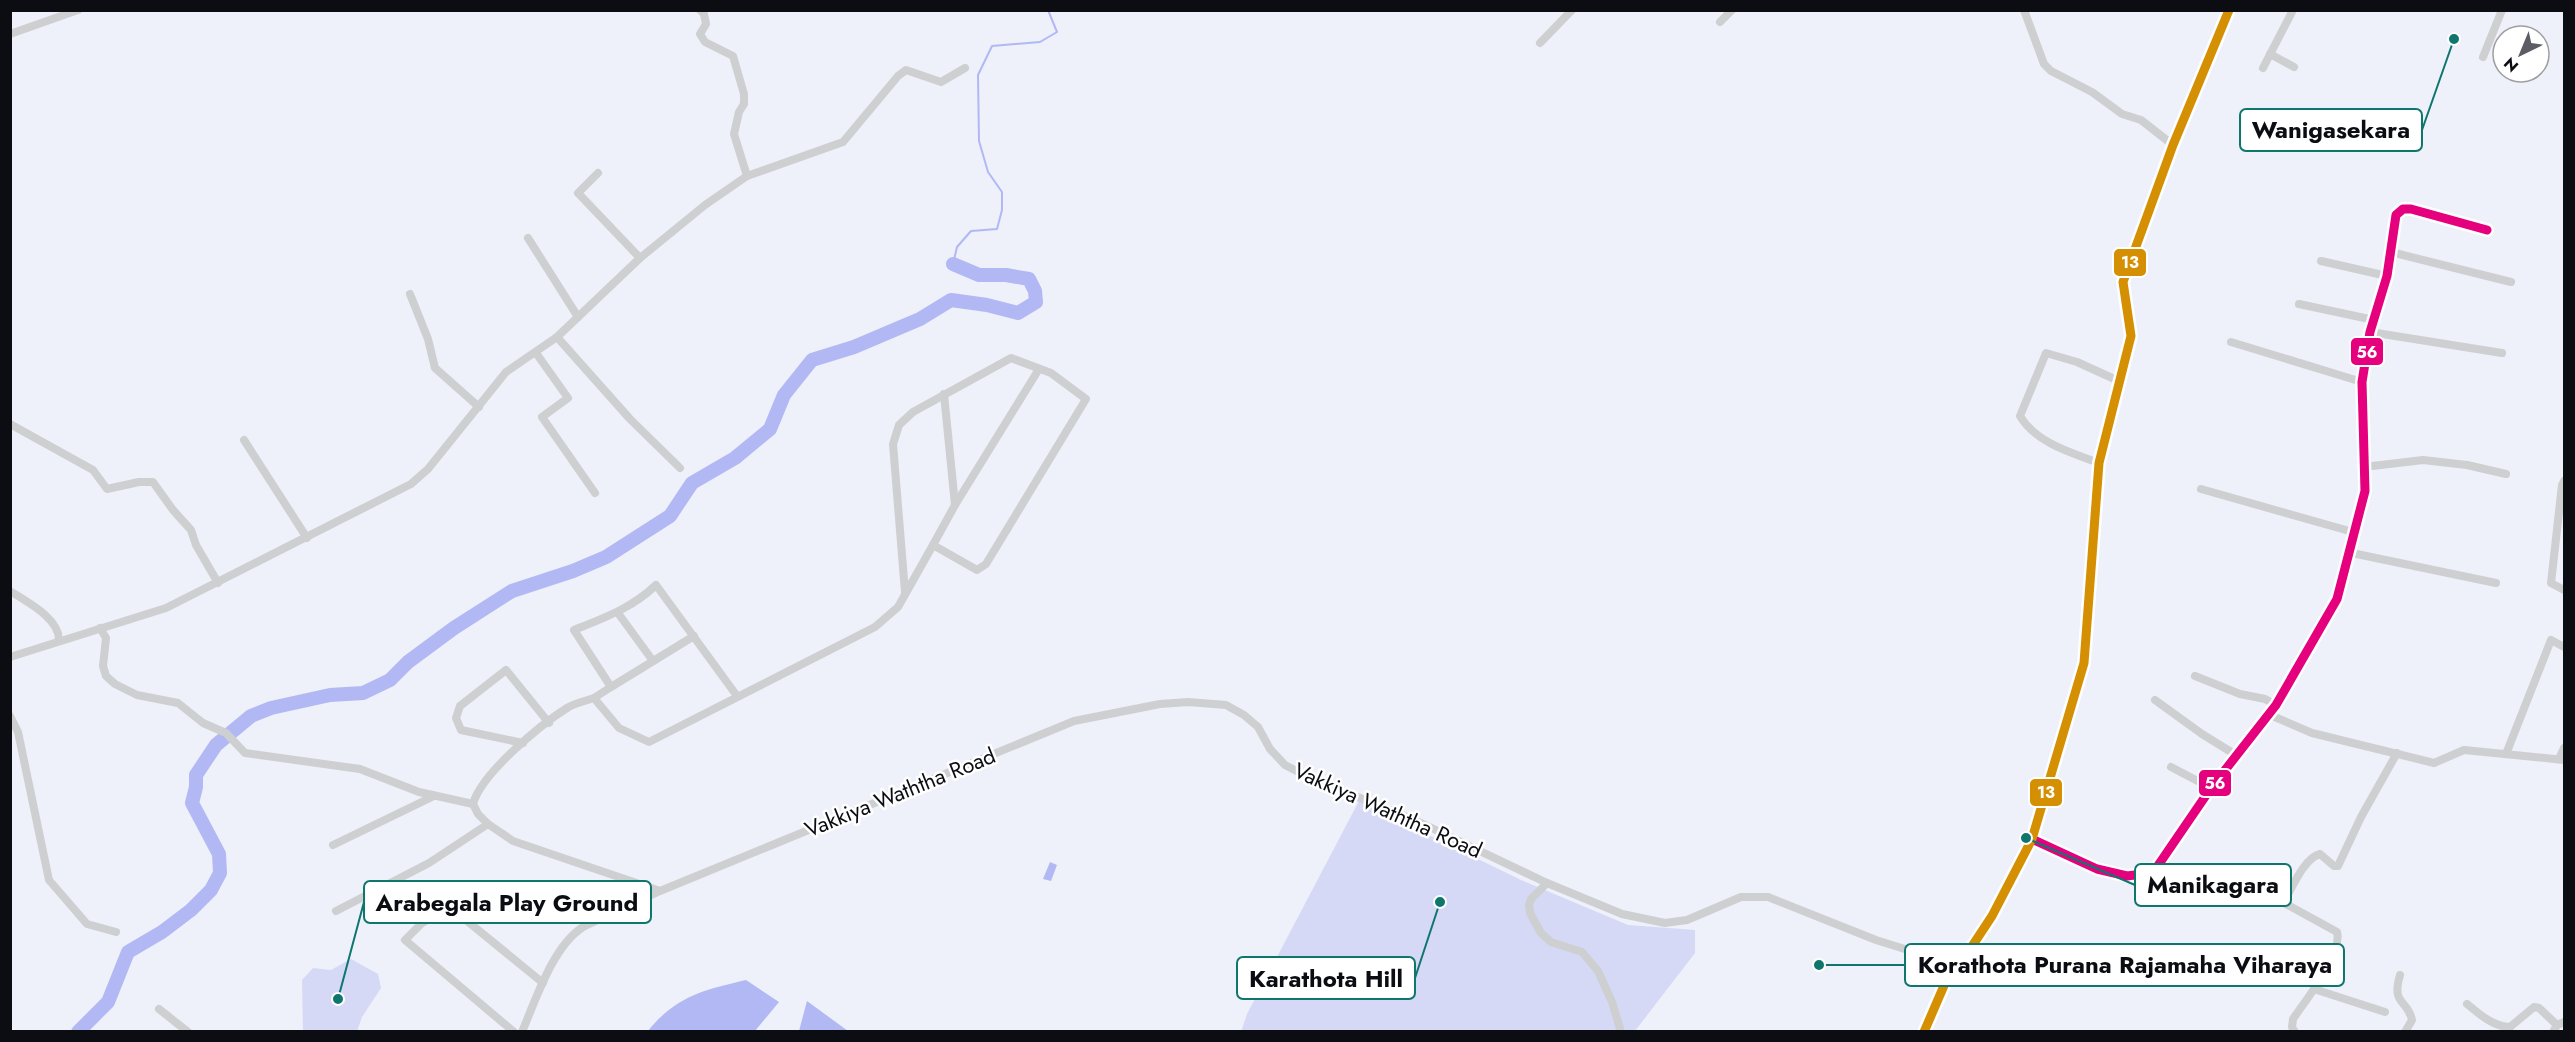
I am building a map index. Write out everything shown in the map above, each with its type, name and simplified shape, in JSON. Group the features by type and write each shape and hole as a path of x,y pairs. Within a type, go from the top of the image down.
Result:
{"main road":[{"path":"1924,1032 1946,981 1959,966 1992,916 2032,839 2084,663 2099,464 2131,336 2123,282 2173,145 2229,10"}],"street":[{"path":"10,34 78,10"},
{"path":"700,10 704,14 706,24 700,34 705,42 733,56 744,94 744,104 739,112 734,134 747,176"},
{"path":"1540,43 1572,10"},
{"path":"1720,22 1732,10"},
{"path":"2024,10 2044,64 2051,71 2092,92 2122,114 2141,120 2173,145"},
{"path":"2263,68 2293,10"},
{"path":"2483,57 2502,10"},
{"path":"2270,54 2294,67"},
{"path":"10,657 165,608 411,484 428,469 506,372 557,337 640,258 705,205 747,176 843,142 892,83 906,70 941,82 965,68"},
{"path":"597,173 578,193 640,258"},
{"path":"2032,839 2097,869 2127,876 2143,874 2157,867 2167,855 2211,788 2270,715 2337,599 2365,492 2362,382 2370,332 2387,276 2396,215 2403,209 2487,230"},
{"path":"528,238 578,317"},
{"path":"2391,252 2511,282"},
{"path":"2321,261 2387,276"},
{"path":"410,294 428,339 435,368 479,407"},
{"path":"2299,304 2374,320"},
{"path":"2370,332 2502,353"},
{"path":"557,337 630,420 680,468"},
{"path":"2231,342 2362,382"},
{"path":"536,353 568,398 542,417 595,493"},
{"path":"2099,464 2048,442 2025,424 2020,416 2046,353 2077,362 2121,382"},
{"path":"905,592 892,444 899,425 913,412 1011,358 1051,373 1086,399 986,564 977,570 933,545"},
{"path":"594,698 619,728 649,742 875,627 898,607 956,505 1039,369"},
{"path":"944,394 956,505"},
{"path":"10,424 93,470 107,489 139,482 153,482 191,530 196,545 218,583"},
{"path":"244,440 307,538"},
{"path":"2364,467 2423,460 2467,465 2506,474"},
{"path":"2565,481 2562,485 2551,583 2565,590"},
{"path":"2200,489 2353,532"},
{"path":"2348,552 2496,583"},
{"path":"611,687 574,630 618,613 643,598 657,585 737,696"},
{"path":"10,591 50,620 59,634 59,640"},
{"path":"618,613 653,661"},
{"path":"100,628 106,638 104,666 106,676 115,684 137,695 157,697 178,703 203,723 229,736 245,753 360,769 434,796 473,804"},
{"path":"660,891 513,841 488,824 478,814 473,804 476,792 504,758 568,707 594,698 693,636"},
{"path":"2506,754 2551,640 2565,647"},
{"path":"523,743 461,730 456,718 460,706 506,670 549,723"},
{"path":"2195,676 2240,694 2265,699 2276,705"},
{"path":"2154,700 2236,755"},
{"name":"Vakkiya Waththa Road","path":"522,1032 562,946 573,933 660,891 1074,721 1160,704 1188,702 1226,705 1244,714 1258,727 1270,749 1285,765 1306,776 1419,822 1547,883 1622,914 1665,923 1688,920 1741,897 1768,897 1876,940 1959,966"},
{"path":"2270,715 2312,733 2434,763 2464,750 2562,760 2565,748"},
{"path":"10,716 18,732 49,880 87,924 116,932"},
{"path":"2284,902 2308,863 2316,855 2320,854 2334,866 2338,866 2361,817 2397,753"},
{"path":"2170,767 2211,788"},
{"path":"333,845 434,796"},
{"path":"336,911 429,863 488,824"},
{"path":"1547,883 1531,899 1530,914 1541,933 1551,942 1582,952 1598,971 1612,1002 1621,1032"},
{"path":"2255,887 2337,932 2339,940 2314,989 2293,1019 2292,1027 2295,1032"},
{"path":"514,1032 405,940 422,923 450,907 543,983"},
{"path":"2400,975 2396,988 2399,1002 2410,1012 2412,1020 2405,1032"},
{"path":"2314,989 2385,1012"},
{"path":"2467,1004 2485,1018 2504,1027 2510,1027 2534,1007 2539,1008 2558,1026"},
{"path":"159,1009 188,1032"}],"shaded area":[{"path":"1359,801 1521,880 1628,925 1695,930 1695,953 1635,1031 1241,1032 1247,1014"},
{"path":"351,959 378,974 381,988 362,1017 357,1031 303,1031 302,980 313,968 331,970"}],"water":[{"path":"1050,862 1057,865 1051,881 1043,879"},
{"path":"746,980 779,1002 755,1031 648,1031 680,1002 704,991"},
{"path":"807,1001 848,1031 799,1031"}],"waterway":[{"path":"953,264 957,247 971,231 997,229 1002,210 1002,192 988,172 979,141 978,75 992,46 1040,42 1057,32 1048,10"},
{"path":"78,1032 108,1002 128,952 162,932 191,910 211,890 220,873 219,854 192,803 196,775 216,745 251,716 271,708 330,695 363,693 390,680 408,662 454,628 512,591 573,571 606,557 670,516 692,483 735,458 770,429 784,395 812,360 854,347 920,319 951,300 987,305 1018,313 1036,302 1035,291 1029,279 1006,275 979,275 953,264"}],"transit line":[{"name":"13","path":"1924,1032 1946,981 1959,966 1992,916 2032,839 2084,663 2099,463 2131,336 2123,282 2173,145 2229,10"},
{"name":"56","path":"2032,839 2097,869 2127,876 2143,874 2157,867 2211,788 2276,705 2337,599 2365,491 2362,382 2370,332 2387,276 2396,215 2403,209 2411,209 2487,230"}],"place":[{"name":"Wanigasekara","path":"2454,39"},
{"name":"Manikagara","path":"2026,838"},
{"name":"Karathota Hill","path":"1440,902"},
{"name":"Korathota Purana Rajamaha Viharaya","path":"1819,965"},
{"name":"Arabegala Play Ground","path":"338,999"}]}
